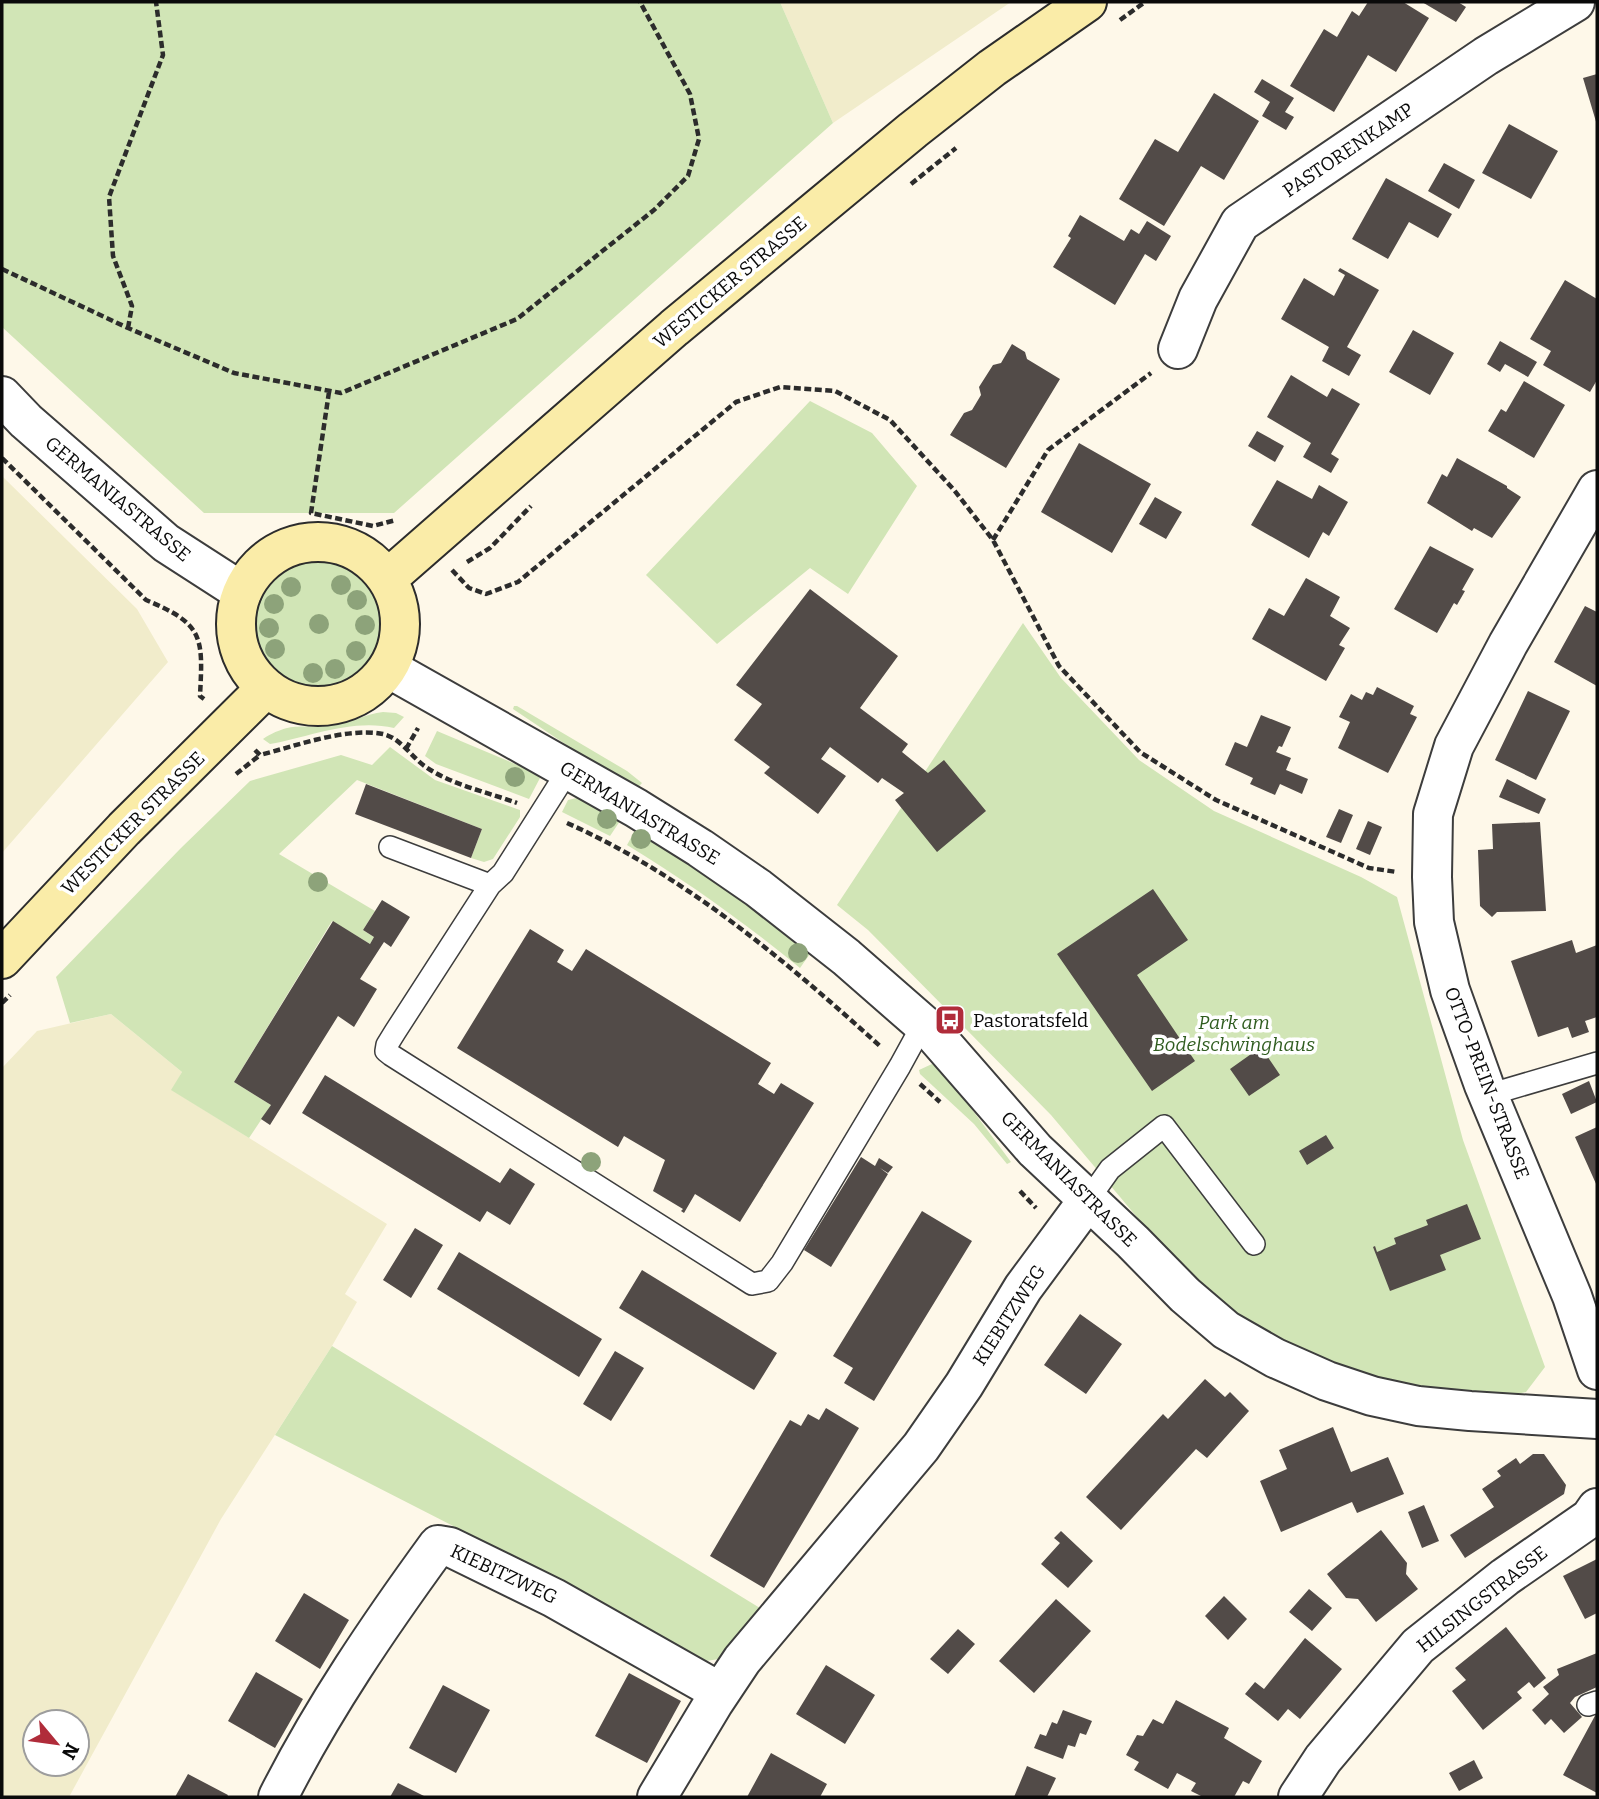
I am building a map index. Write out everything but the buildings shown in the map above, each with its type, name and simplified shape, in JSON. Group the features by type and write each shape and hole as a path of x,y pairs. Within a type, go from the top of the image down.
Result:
{"street":[{"name":"PASTORENKAMP","path":"1178,349 1198,299 1240,223 1486,56 1575,2"},
{"name":"WESTICKER STRASSE","path":"387,579 674,328 913,130 992,68 1099,15"},
{"name":"GERMANIASTRASSE","path":"2,396 26,421 166,543 242,592"},
{"name":"OTTO-PREIN-STRASSE","path":"1597,490 1508,644 1454,746 1433,814 1432,877 1434,922 1450,990 1488,1095 1572,1296 1597,1370"},
{"path":"307,542 330,542 352,549 372,561 387,579 397,600 400,623 397,646 388,668 369,688 345,702 318,706 290,702 266,688 249,669 238,645 236,618 242,592 253,574 268,559 286,548 307,542"},
{"name":"GERMANIASTRASSE","path":"388,668 636,808 736,872 846,957 923,1024 1035,1150 1185,1295 1226,1330 1275,1358 1327,1381 1372,1395 1418,1406 1597,1419"},
{"name":"WESTICKER STRASSE","path":"2,959 124,829 231,726 266,688"},
{"name":"KIEBITZWEG","path":"657,1797 742,1660 921,1447 964,1385 1023,1288 1088,1200"},
{"name":"HILSINGSTRASSE","path":"1298,1797 1323,1759 1418,1646 1505,1577 1590,1518 1597,1508"},
{"name":"KIEBITZWEG","path":"278,1797 319,1719 377,1629 438,1545 450,1547 554,1598 720,1692"}],"lane":[{"path":"569,769 503,873 490,885 391,1038 386,1051 752,1284 768,1282 782,1263 901,1066 923,1024"},
{"path":"390,847 490,885"},
{"path":"1488,1095 1597,1063"},
{"path":"1088,1200 1110,1169 1164,1126 1254,1244"}],"path":[{"path":"128,328 132,306 113,256 109,197 163,55 156,2"},
{"path":"2,269 128,328 234,373 341,393 517,319 654,210 688,176 699,139 691,94 640,2"},
{"path":"1099,15 1145,2"},
{"path":"911,184 964,141"},
{"path":"993,540 1048,450 1139,383 1178,349"},
{"path":"329,392 312,513 373,526 403,518 470,588 486,594 518,582 736,402 780,387 835,391 890,420 954,490 993,540 1059,666 1140,752 1216,800 1369,868 1432,877"},
{"path":"2,458 146,600 187,622 199,640 202,663 201,696 260,755 328,737 369,733 386,735 406,748 424,766 446,778 541,811 598,837 689,891 784,964 950,1111"},
{"path":"454,572 489,548 535,502"},
{"path":"406,748 421,724"},
{"path":"1014,1183 1063,1234"}],"shaded area":[{"path":"780,2 1011,2 833,123"},
{"path":"2,476 137,609 168,662 2,853"},
{"path":"111,1014 182,1072 172,1090 387,1224 345,1294 357,1302 332,1346 221,1519 91,1757 91,1708 21,1708 21,1778 79,1778 69,1797 2,1797 2,1068 37,1031"}],"green space":[{"path":"2,2 780,2 833,123 394,513 204,513 2,327"},
{"path":"810,401 872,433 917,486 848,594 810,568 717,644 646,575"},
{"path":"316,561 341,566 362,580 376,601 381,626 376,651 362,672 341,686 316,691 291,686 270,672 256,651 251,626 256,601 270,580 291,566"},
{"name":"Park am Bodelschwinghaus","path":"1023,623 1061,678 1139,760 1214,811 1361,877 1397,897 1463,1140 1545,1367 1526,1392 1503,1397 1450,1394 1337,1371 1241,1319 1163,1248 1051,1115 868,930 837,905"},
{"path":"514,706 627,771 642,783 635,791 513,709"},
{"path":"383,712 404,717 394,728 363,725 270,744 263,739 290,728 334,725"},
{"path":"437,731 527,769 540,778 529,799 436,764 425,756"},
{"path":"390,747 435,780 520,810 520,817 493,859 484,862 471,858 482,829 357,780 279,854 375,911 363,930 374,937 370,944 332,921 234,1082 271,1105 249,1138 171,1090 182,1072 111,1014 70,1023 56,977 250,781 341,755 372,765"},
{"path":"585,796 624,815 610,836 562,812 568,800"},
{"path":"638,825 673,847 812,951 800,968 716,904 627,845"},
{"path":"932,1064 939,1065 1011,1162 1007,1164 974,1124 920,1074 919,1070"},
{"path":"332,1346 765,1611 719,1659 706,1661 555,1578 275,1435"}],"place":[{"name":"Pastoratsfeld","path":"950,1020"}]}
